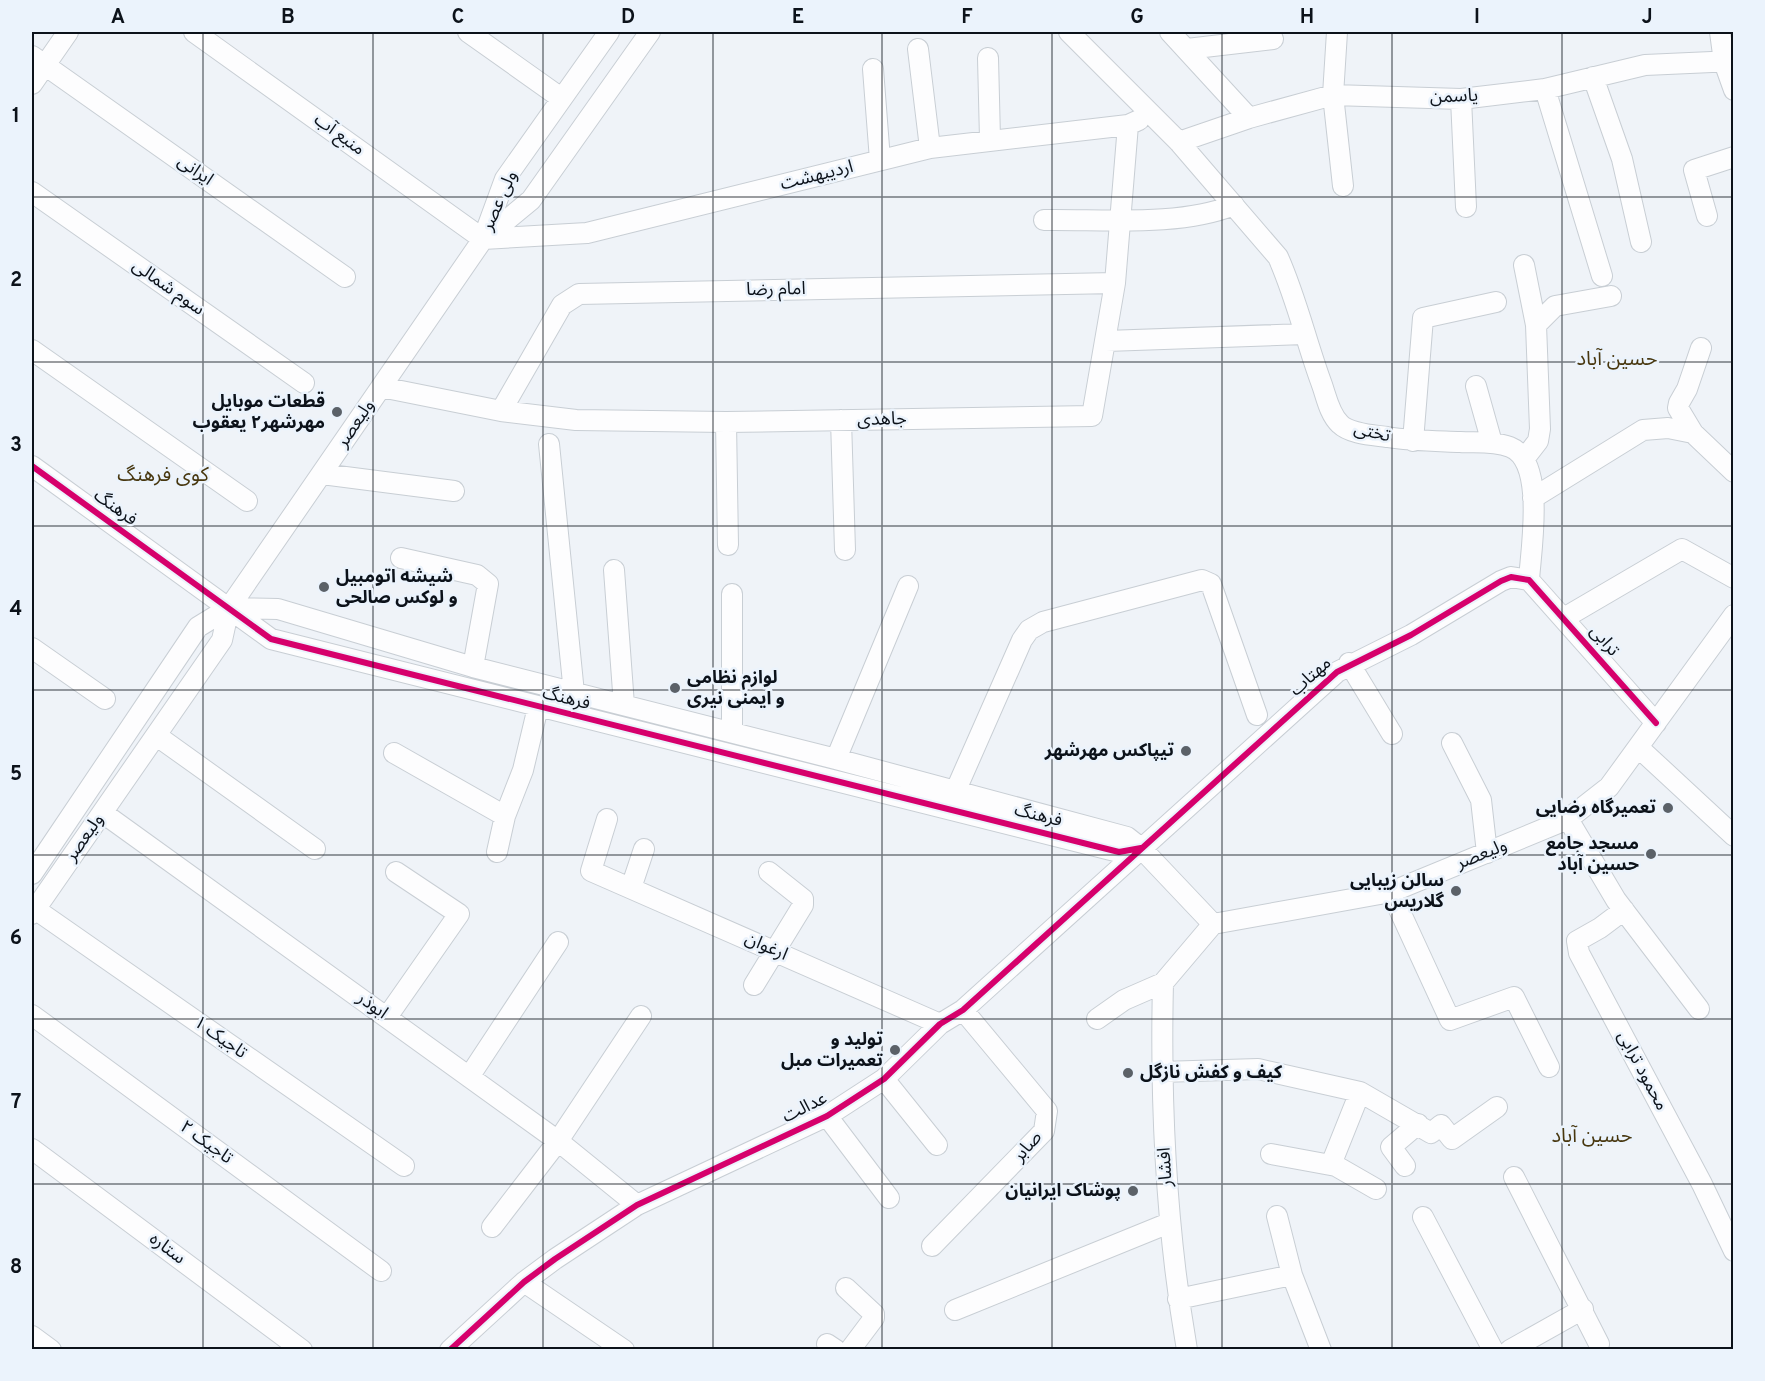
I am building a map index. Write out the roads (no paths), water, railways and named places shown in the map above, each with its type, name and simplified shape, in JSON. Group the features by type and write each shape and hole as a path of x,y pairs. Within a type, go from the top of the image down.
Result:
{"street":[{"path":"32,84 38,61 68,32"},
{"name":"منبع آب","path":"194,32 215,37 483,239"},
{"path":"468,32 561,98"},
{"name":"ولی عصر","path":"483,239 505,180 609,32"},
{"name":"ولی عصر","path":"483,239 531,200 650,32"},
{"name":"تختی","path":"1069,32 1179,142 1278,257 1288,279 1304,334 1331,409 1340,425 1364,434 1413,441 1492,443 1511,447 1524,459"},
{"path":"1170,32 1249,118"},
{"path":"1337,32 1333,95 1344,186"},
{"path":"1720,32 1734,90"},
{"path":"1187,49 1274,39"},
{"path":"918,49 930,148"},
{"path":"988,58 990,139"},
{"name":"ایرانی","path":"38,61 345,277"},
{"name":"یاسمن","path":"1179,142 1249,118 1333,95 1461,99 1545,89 1645,65 1729,62"},
{"path":"873,69 880,160"},
{"path":"1593,77 1622,159 1641,242"},
{"path":"1545,89 1602,276"},
{"path":"1461,99 1466,207"},
{"name":"اردیبهشت","path":"483,239 587,233 930,148 990,139 1128,125 1151,115"},
{"name":"جاهدی","path":"381,387 501,411 576,420 726,422 1092,416 1115,283 1128,125"},
{"path":"1707,216 1694,170 1734,157"},
{"name":"سوم شمالی","path":"32,192 304,383"},
{"path":"1044,220 1212,214 1234,205"},
{"name":"ولیعصر","path":"33,912 222,640 230,609 483,239"},
{"path":"1524,265 1536,325 1540,429 1538,441 1524,459 1531,474 1533,498 1529,580"},
{"name":"امام رضا","path":"501,411 562,305 579,294 1115,283"},
{"path":"1536,325 1556,306 1611,296"},
{"path":"1413,441 1424,318 1496,302"},
{"path":"1106,341 1304,334"},
{"path":"1701,348 1678,408 1693,433 1734,472"},
{"path":"32,351 247,501"},
{"path":"1476,386 1492,443"},
{"path":"841,420 845,550"},
{"path":"726,422 728,544"},
{"path":"1533,498 1643,430 1668,428 1693,433"},
{"path":"549,444 574,693"},
{"name":"فرهنگ","path":"32,466 272,639 1119,852 1141,848"},
{"path":"322,474 454,491"},
{"path":"1564,618 1682,549 1734,578"},
{"path":"402,558 477,575 488,584 473,667"},
{"path":"614,570 624,705"},
{"name":"مهتاب","path":"1141,848 1349,663 1411,635 1511,576 1529,580"},
{"path":"955,792 1022,640 1029,630 1043,622 1202,580 1211,584 1257,716"},
{"name":"ترابی","path":"1529,580 1656,723"},
{"path":"836,759 908,586"},
{"path":"732,594 732,732"},
{"name":"ولیعصر","path":"32,874 198,627 230,609"},
{"name":"فرهنگ","path":"230,609 278,609 473,667 836,759 1127,837 1141,848 1213,924"},
{"name":"ولیعصر","path":"1213,924 1391,892 1569,819 1609,787 1640,748 1734,615"},
{"path":"32,648 105,699"},
{"path":"1349,663 1392,734"},
{"path":"497,852 538,707"},
{"path":"157,736 315,849"},
{"path":"1452,743 1481,800 1487,853"},
{"path":"1640,748 1734,836"},
{"path":"394,753 506,816"},
{"name":"ابوذر","path":"103,813 558,1141 637,1205"},
{"name":"ارغوان","path":"607,819 591,871 940,1024"},
{"path":"1569,819 1623,910 1699,1009"},
{"name":"عدالت","path":"450,1350 524,1281 637,1205 826,1116 884,1079 940,1024 963,1010 1141,848"},
{"path":"631,888 644,849"},
{"path":"387,1017 459,914 396,872"},
{"path":"754,985 800,911 803,899 769,872"},
{"path":"1391,892 1450,1020 1514,997 1549,1067"},
{"name":"محمود ترابی","path":"1623,910 1600,928 1577,941 1579,953 1702,1184 1734,1251"},
{"name":"تاجیک ۱","path":"33,912 404,1166"},
{"path":"1097,1019 1124,1000 1163,983 1213,924"},
{"path":"469,1077 558,942"},
{"name":"افشار","path":"1163,983 1161,1072 1169,1222 1178,1299 1187,1350"},
{"name":"صابر","path":"932,1246 1044,1131 1047,1122 1047,1111 963,1010"},
{"name":"تاجیک ۲","path":"32,1015 381,1271"},
{"path":"492,1227 558,1141 641,1016"},
{"path":"1161,1072 1258,1069 1360,1092 1431,1133 1441,1125 1452,1139 1497,1107"},
{"path":"884,1079 937,1145"},
{"path":"1360,1092 1332,1162 1376,1189"},
{"path":"826,1116 889,1198"},
{"path":"1405,1166 1391,1147 1418,1124"},
{"name":"ستاره","path":"32,1149 302,1350"},
{"path":"1271,1154 1336,1166"},
{"path":"1514,1177 1599,1344"},
{"path":"1277,1216 1292,1275 1321,1350"},
{"path":"1423,1217 1493,1350"},
{"path":"955,1310 1169,1222"},
{"path":"1178,1299 1292,1275"},
{"path":"524,1281 624,1350"},
{"path":"846,1288 874,1314 874,1318 850,1350"},
{"path":"1510,1350 1583,1309"},
{"path":"32,1336 51,1350"}],"place":[{"name":"قطعات موبایل مهرشهر۲ یعقوب","path":"337,412"},
{"name":"شیشه اتومبیل و لوکس صالحی","path":"324,587"},
{"name":"لوازم نظامی و ایمنی نیری","path":"675,688"},
{"name":"تیپاکس مهرشهر","path":"1186,751"},
{"name":"تعمیرگاه رضایی","path":"1668,808"},
{"name":"مسجد جامع حسین آباد","path":"1651,854"},
{"name":"سالن زیبایی گلاریس","path":"1456,891"},
{"name":"تولید و تعمیرات مبل","path":"895,1050"},
{"name":"کیف و کفش نازگل","path":"1128,1073"},
{"name":"پوشاک ایرانیان","path":"1133,1191"}],"district":[{"name":"حسین آباد","path":"1617,360"},
{"name":"کوی فرهنگ","path":"163,476"},
{"name":"حسین آباد","path":"1592,1137"}]}
